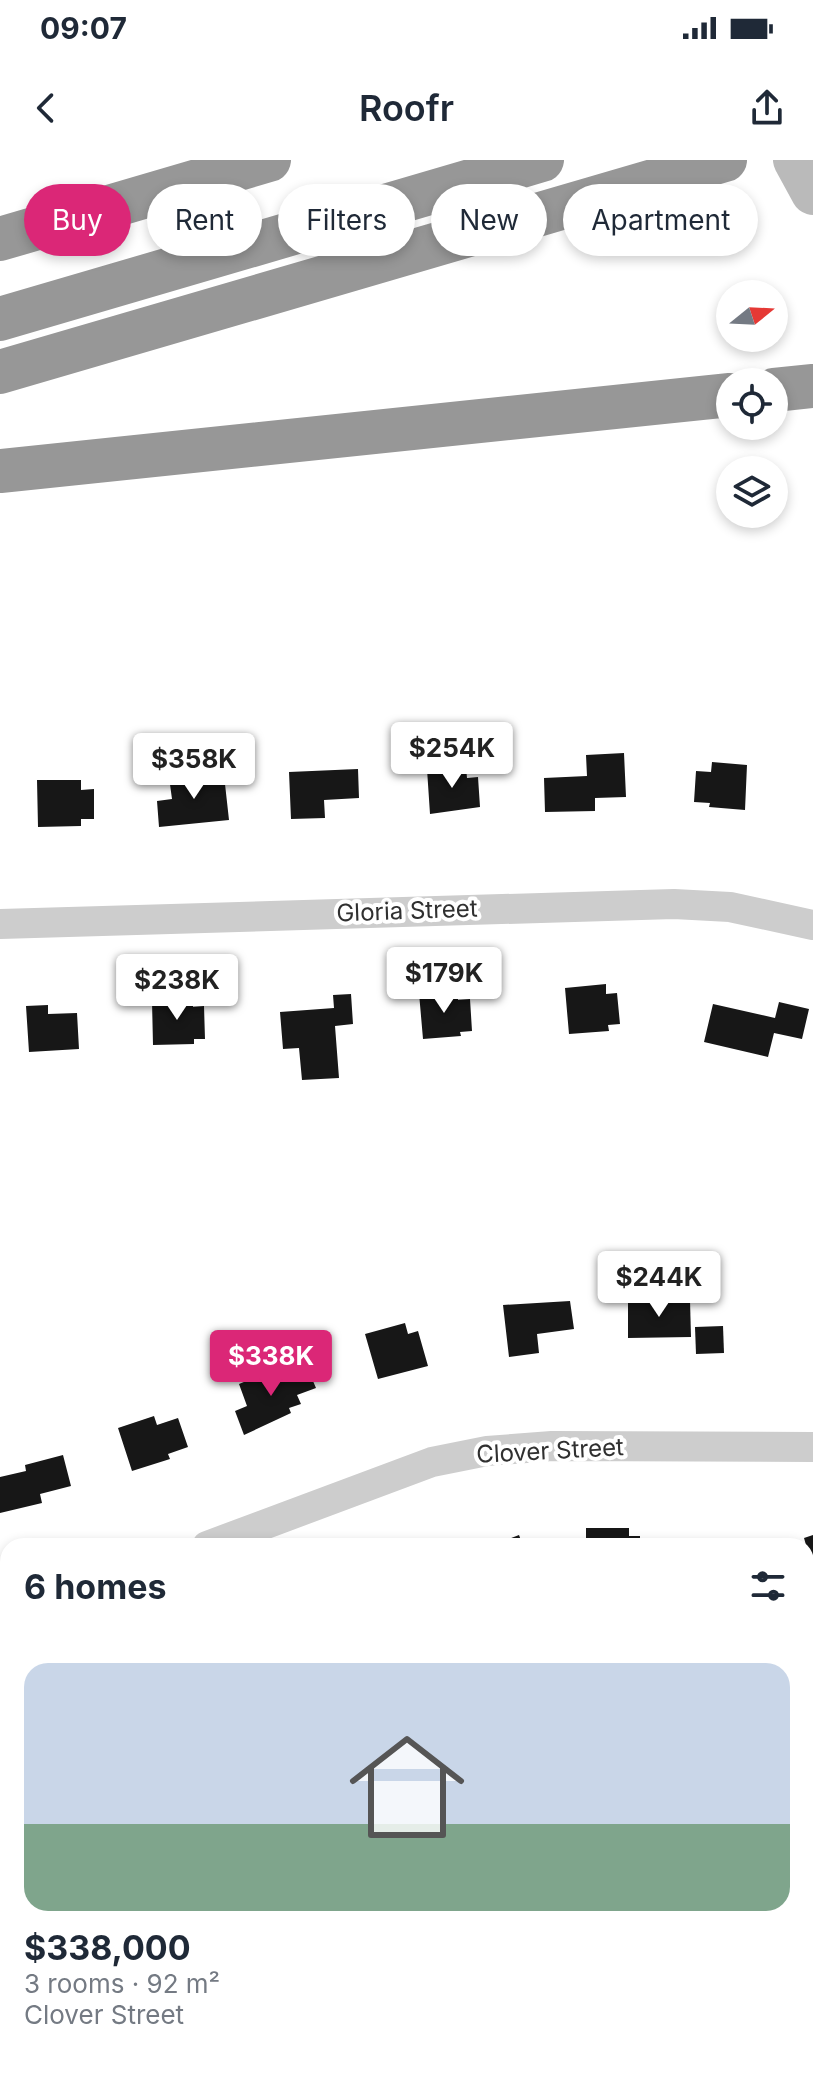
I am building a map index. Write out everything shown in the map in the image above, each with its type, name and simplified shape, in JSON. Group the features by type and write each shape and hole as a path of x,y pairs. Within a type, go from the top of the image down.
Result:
{"highway":[{"path":"0,239 269,160"},
{"path":"0,290 446,160"},
{"path":"0,319 542,160"},
{"path":"0,372 718,162"},
{"path":"788,389 813,386"},
{"path":"0,471 716,396"}],"main road":[{"path":"795,160 813,193"}],"street":[{"name":"Gloria Street","path":"0,924 674,904 730,907 813,925"},
{"name":"Clover Street","path":"228,1538 432,1462 487,1451 552,1446 813,1447"}],"building":[{"path":"624,753 626,797 595,798 595,811 545,812 544,778 587,776 586,755"},
{"path":"712,762 747,765 745,810 709,807 710,803 694,802 696,771 711,772"},
{"path":"466,767 467,778 478,777 480,807 430,814 427,769"},
{"path":"358,769 359,798 324,800 325,818 291,819 289,772"},
{"path":"213,772 214,785 225,784 229,820 159,827 157,801 172,799 169,777"},
{"path":"37,780 81,780 81,790 94,789 94,819 81,819 81,826 38,827"},
{"path":"606,984 606,994 617,993 620,1024 608,1025 609,1031 569,1034 565,988"},
{"path":"458,990 458,1000 470,999 472,1031 460,1032 461,1036 423,1039 419,993"},
{"path":"351,994 353,1024 335,1026 339,1078 302,1080 299,1048 283,1049 280,1012 334,1008 333,995"},
{"path":"193,999 193,1007 204,1006 205,1039 194,1039 194,1044 153,1045 152,1001"},
{"path":"779,1002 809,1009 802,1039 774,1033 768,1057 704,1042 713,1004 775,1018"},
{"path":"48,1005 48,1014 77,1013 79,1049 29,1052 26,1006"},
{"path":"690,1300 691,1337 628,1338 628,1301"},
{"path":"570,1301 574,1329 537,1334 539,1353 509,1357 503,1305"},
{"path":"405,1323 408,1334 418,1331 428,1366 378,1379 365,1334"},
{"path":"723,1326 724,1353 696,1354 695,1327"},
{"path":"307,1367 316,1388 297,1395 301,1404 289,1408 291,1413 244,1435 235,1411 247,1406 239,1384 275,1369 279,1379"},
{"path":"154,1416 157,1425 178,1418 188,1447 168,1454 170,1459 132,1471 118,1428"},
{"path":"63,1455 71,1486 40,1494 42,1503 0,1513 0,1477 26,1471 25,1465"},
{"path":"586,1528 629,1528 629,1536 640,1536 640,1538 586,1538"}]}
